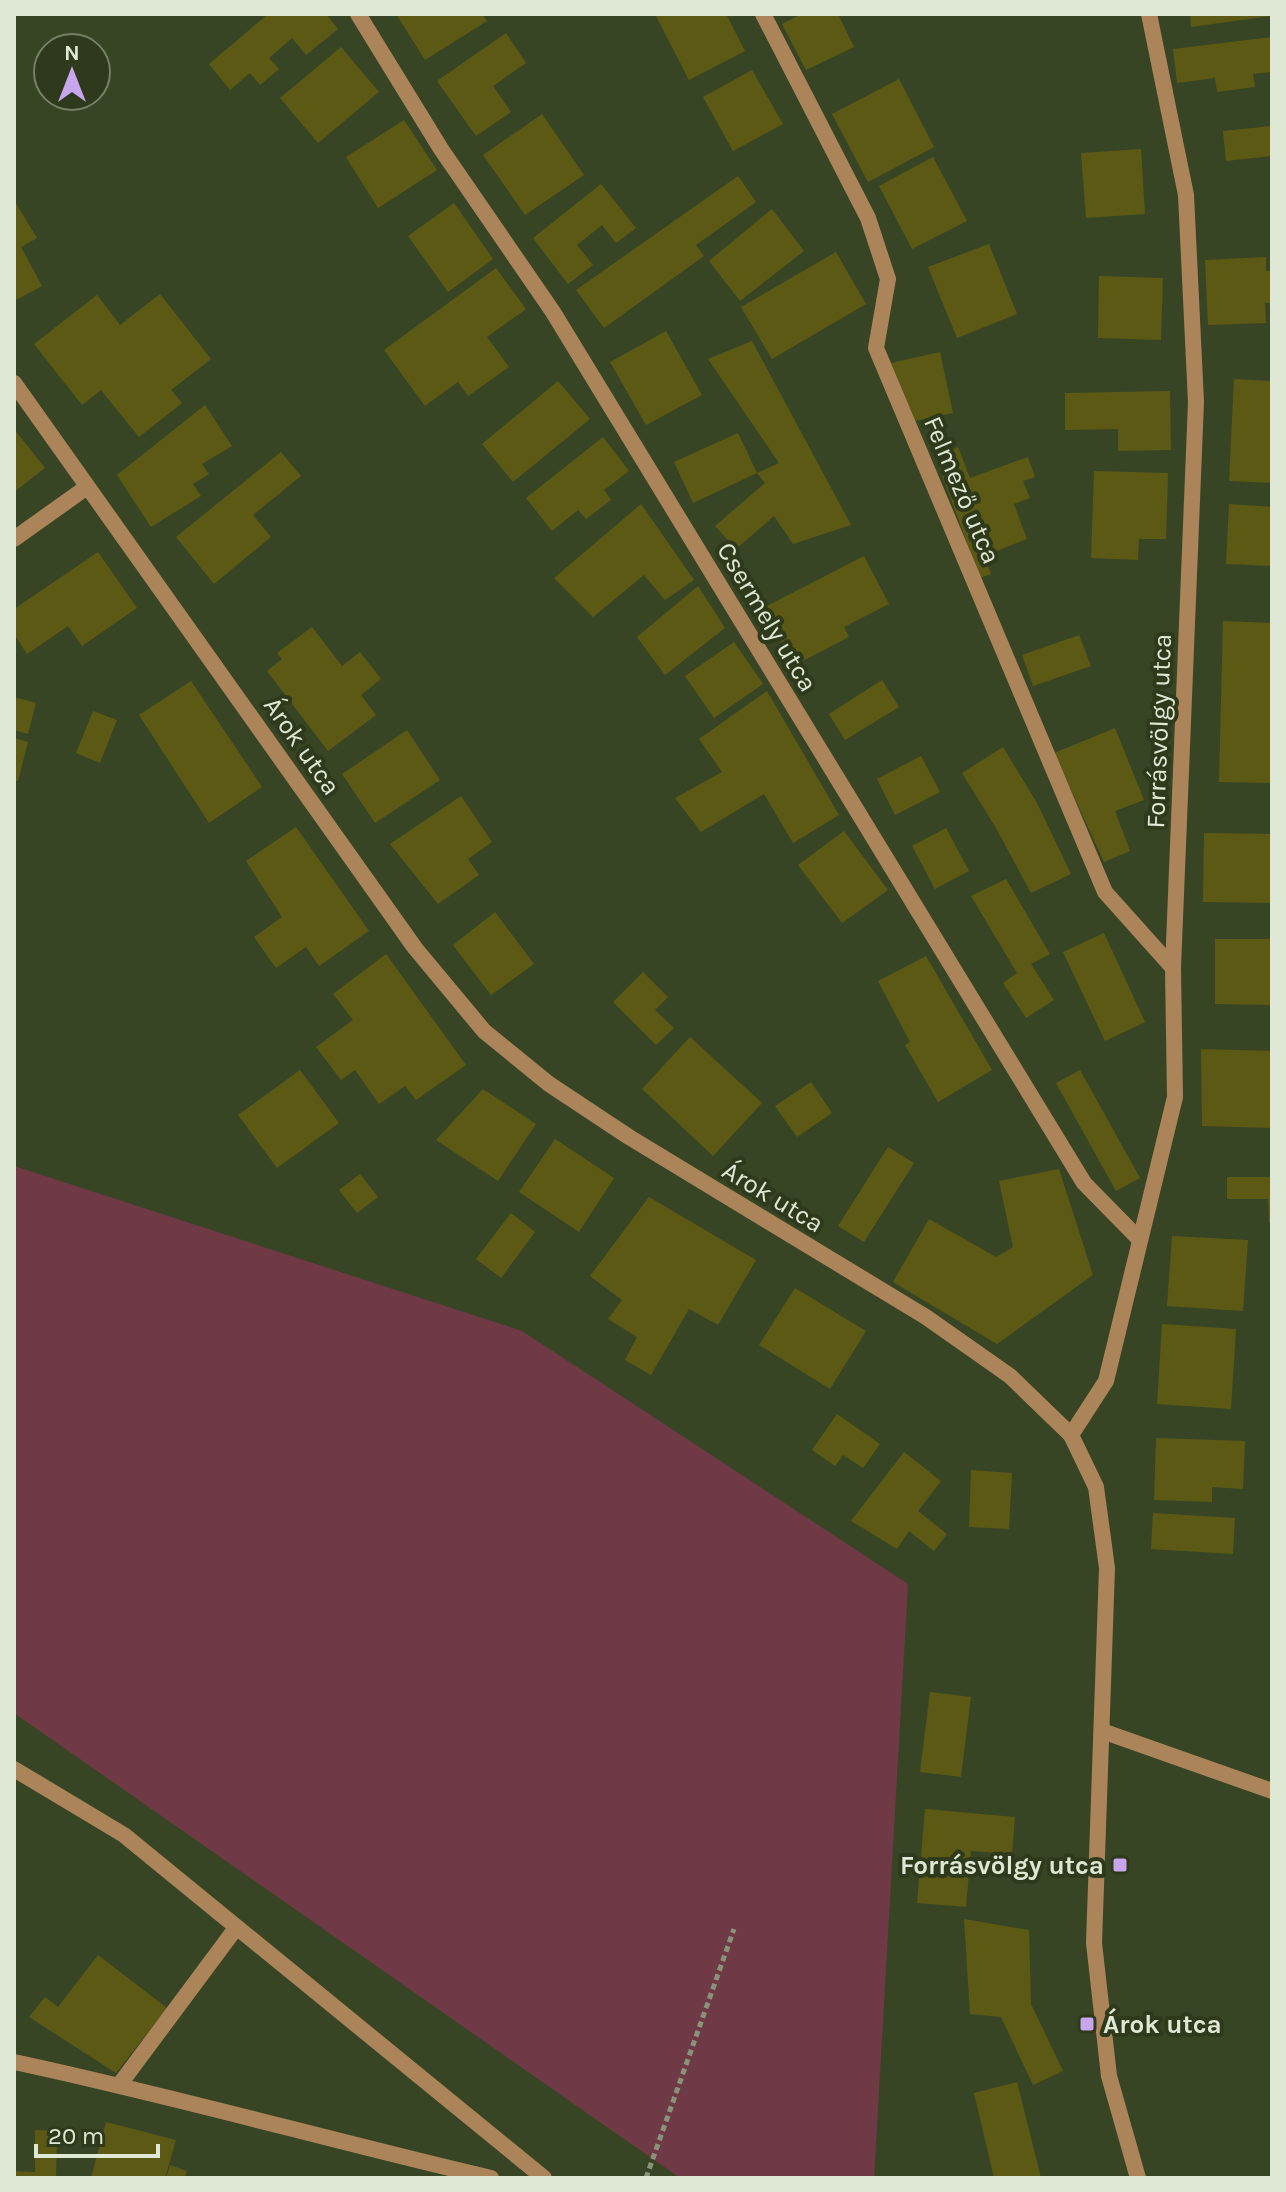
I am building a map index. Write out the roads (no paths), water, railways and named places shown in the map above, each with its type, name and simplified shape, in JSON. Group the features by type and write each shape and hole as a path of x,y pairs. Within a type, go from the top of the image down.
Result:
{"street":[{"name":"Csermely utca","path":"358,14 441,149 553,312 1084,1183 1139,1239"},
{"name":"Felmező utca","path":"763,14 868,218 888,279 876,348 1105,892 1173,968"},
{"name":"Forrásvölgy utca","path":"1071,1435 1106,1381 1175,1097 1173,968 1196,402 1186,195 1149,14"},
{"name":"Árok utca","path":"14,383 415,948 484,1031 549,1084 629,1137 926,1317 1010,1376 1071,1435 1096,1487 1107,1568 1094,1943 1109,2076 1138,2178"},
{"path":"14,539 87,487"},
{"path":"1102,1731 1272,1791"},
{"path":"14,1769 124,1835 544,2178"},
{"path":"120,2084 236,1928"},
{"path":"14,2062 120,2084 491,2178"}],"place":[{"name":"Forrásvölgy utca","path":"1120,1865"},
{"name":"Árok utca","path":"1087,2024"}]}
